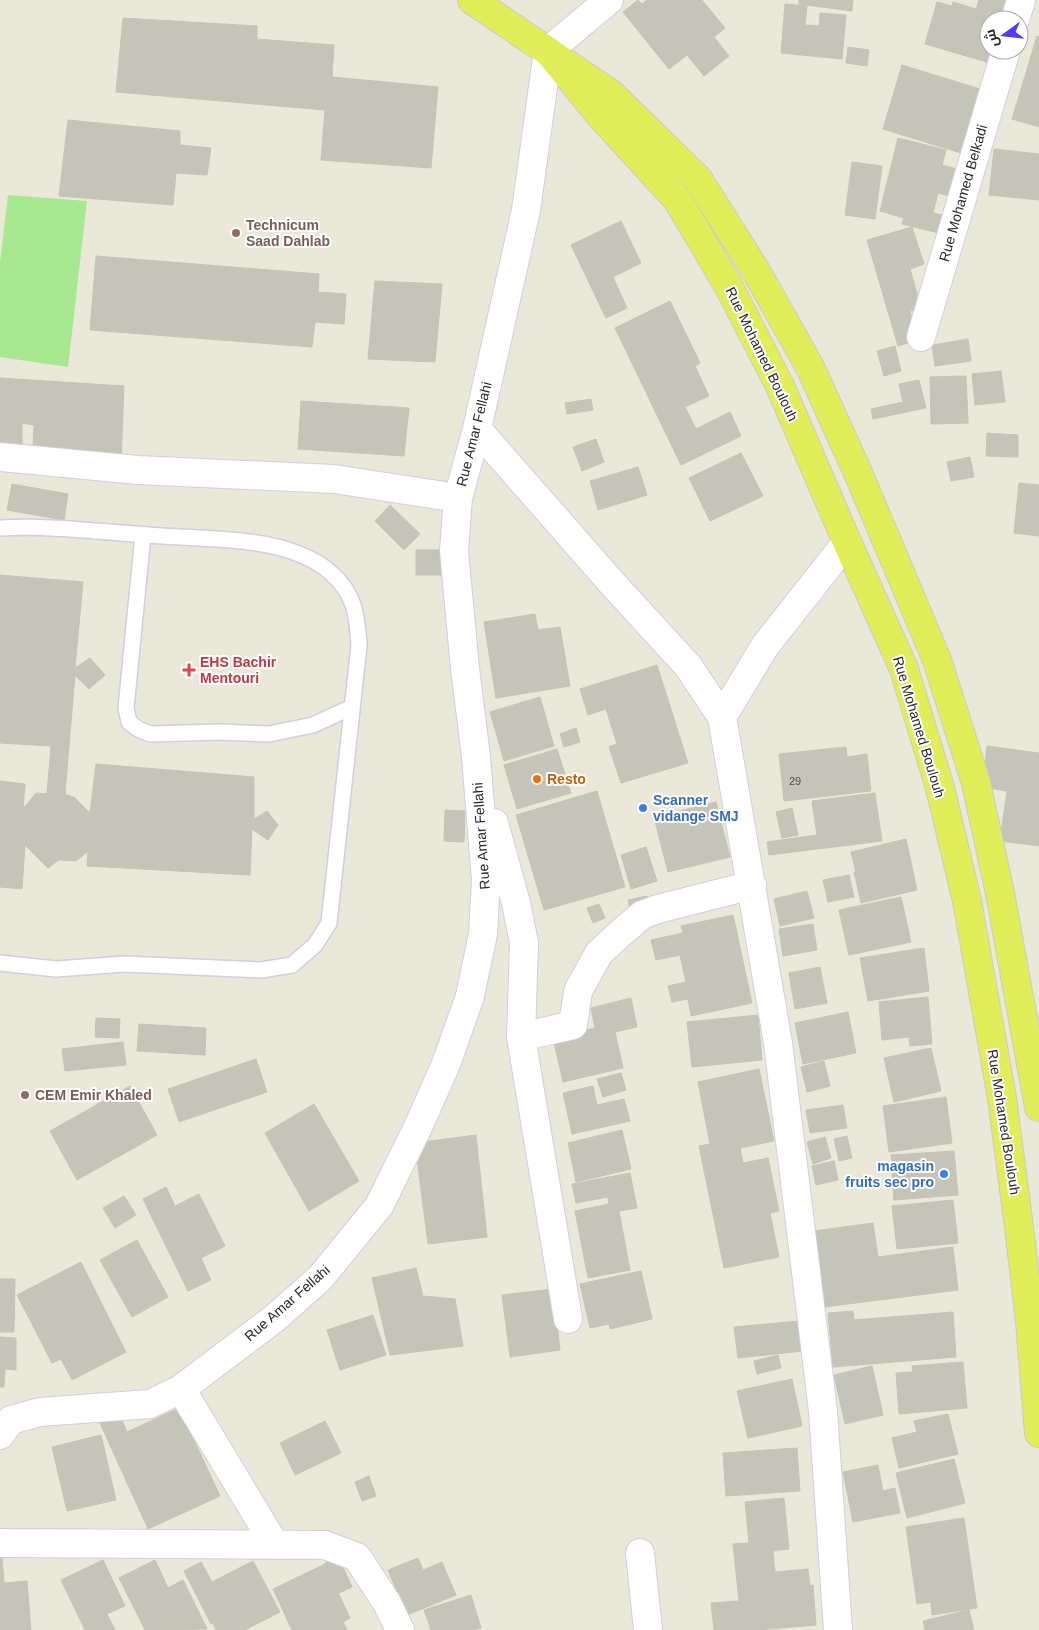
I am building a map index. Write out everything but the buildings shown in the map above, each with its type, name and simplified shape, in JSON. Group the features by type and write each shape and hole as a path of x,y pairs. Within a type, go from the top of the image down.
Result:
{"main road":[{"path":"472,0 611,94 698,179 756,270 810,367 863,483 934,651 976,783 1000,893 1039,1107"},
{"name":"Rue Mohamed Boulouh","path":"548,51 599,114 677,199 728,285 780,386 904,669 940,788 967,901 1002,1098 1035,1321 1039,1433"}],"street":[{"path":"548,51 609,0"},
{"name":"Rue Amar Fellahi","path":"0,1435 11,1420 40,1412 150,1404 181,1389 275,1318 320,1278 379,1206 418,1127 446,1064 470,996 483,934 486,880 476,757 454,551 458,498 477,429 526,210 548,51"},
{"name":"Rue Mohamed Belkadi","path":"921,337 1003,60"},
{"path":"477,429 611,582 688,666 722,717 778,1042 823,1410 838,1630"},
{"path":"0,457 138,470 334,479 458,498"},
{"path":"722,717 765,646 847,542"},
{"path":"476,757 516,904 524,944 521,1036 568,1319"},
{"path":"521,1036 573,1025 578,991 599,953 642,916 658,909 752,885"},
{"path":"181,1389 275,1545"},
{"path":"0,1542 325,1545 357,1557 387,1603 400,1630"},
{"path":"640,1553 648,1630"}],"lane":[{"path":"0,528 43,528 246,542 279,548 309,558 331,573 348,590 357,616 359,645 329,923 315,945 292,965 261,970 125,964 56,969 0,963"},
{"path":"143,535 126,708 129,722 138,730 150,734 220,732 269,734 313,725 352,707"}],"green space":[{"path":"8,195 87,201 68,367 0,357 0,263"}],"place":[{"name":"Technicum Saad Dahlab","path":"236,233"},
{"name":"EHS Bachir Mentouri","path":"189,670"},
{"name":"Resto","path":"537,779"},
{"name":"Scanner vidange SMJ","path":"643,808"},
{"name":"CEM Emir Khaled","path":"25,1095"},
{"name":"magasin fruits sec pro","path":"944,1174"}]}
